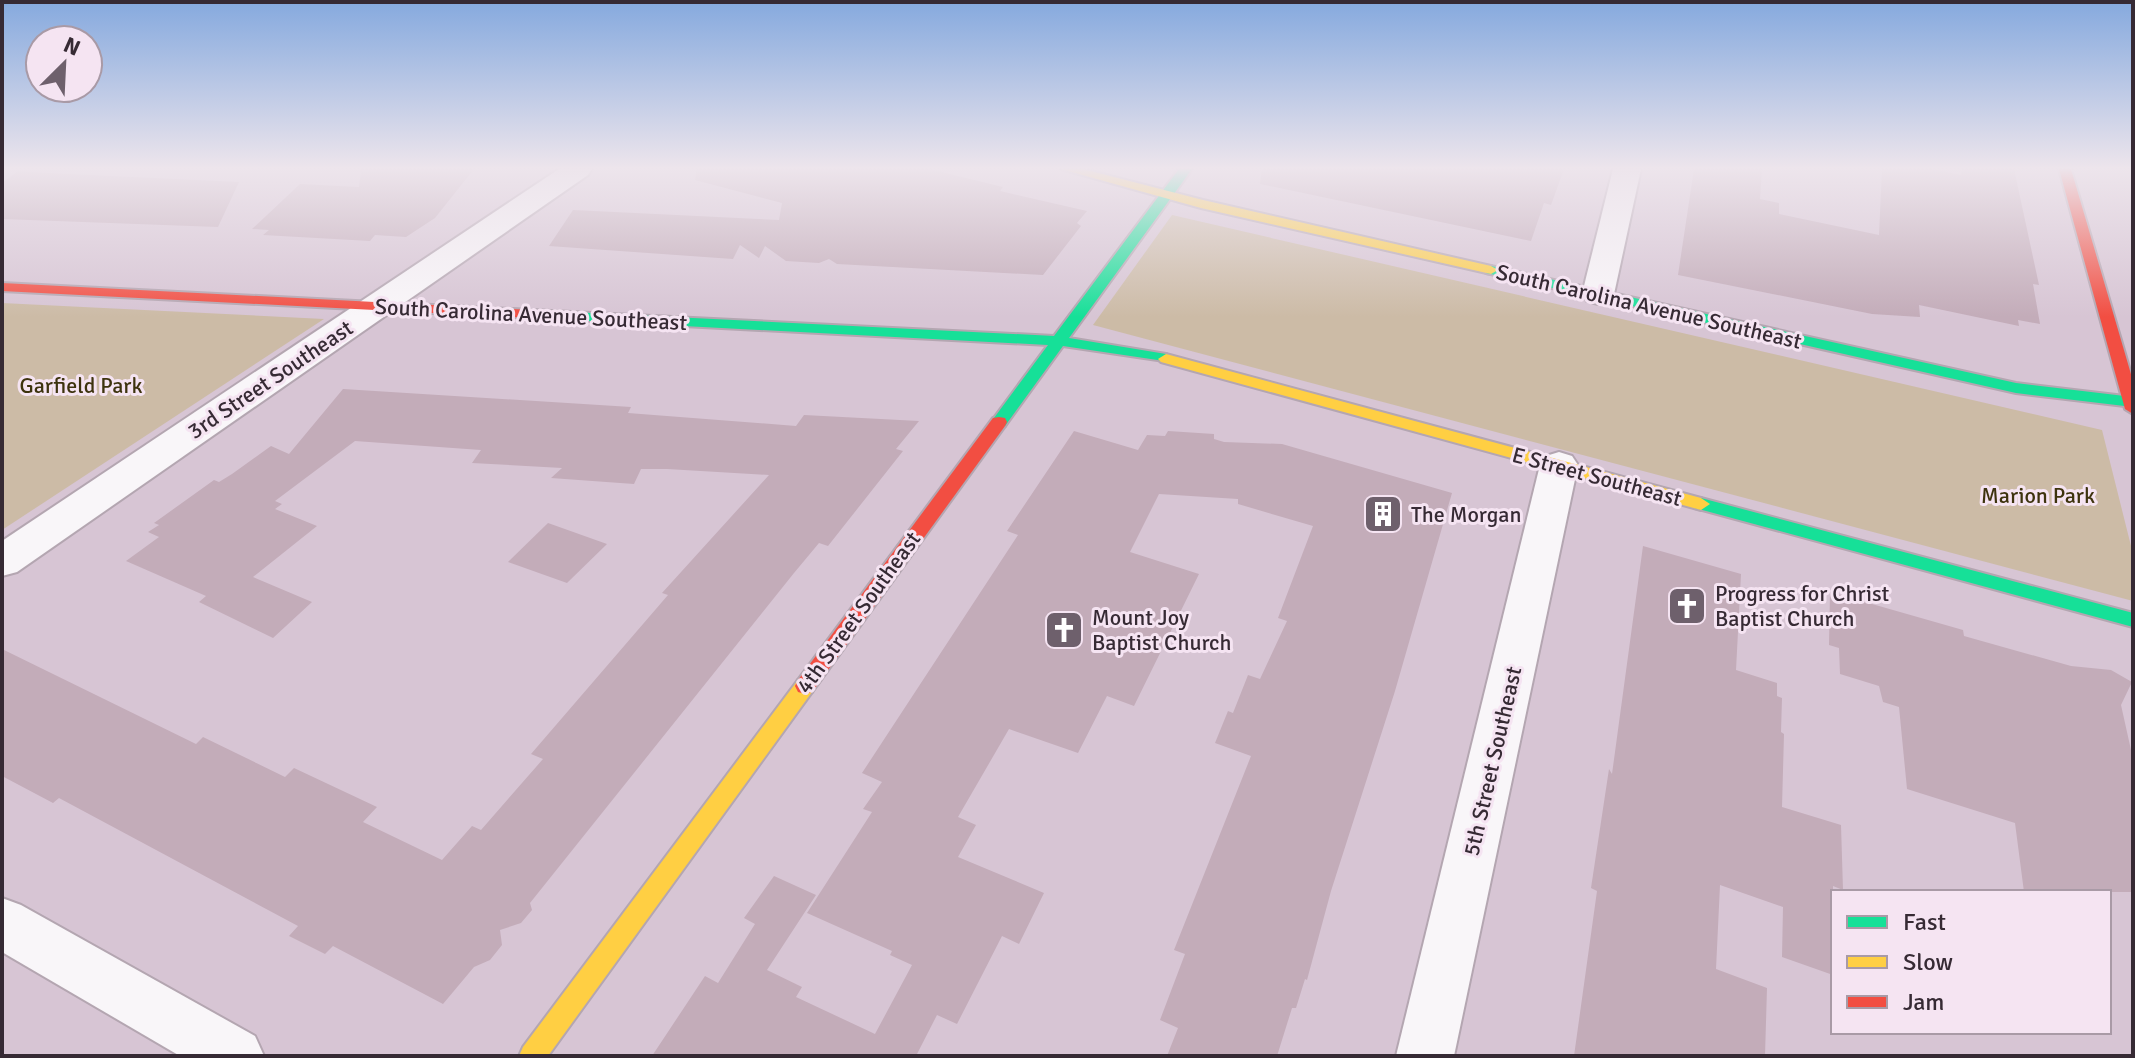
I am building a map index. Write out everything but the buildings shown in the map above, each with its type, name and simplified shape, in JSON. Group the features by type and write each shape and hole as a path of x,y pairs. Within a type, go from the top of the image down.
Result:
{"street":[{"name":"3rd Street Southeast","path":"2,561 506,218"},
{"name":"4th Street Southeast","path":"532,1056 1149,218"},
{"name":"South Carolina Avenue Southeast","path":"1272,218 2016,388 2132,404"},
{"path":"1598,294 1616,218"},
{"path":"2079,218 2132,404"},
{"name":"South Carolina Avenue Southeast","path":"2,287 1059,340"},
{"name":"E Street Southeast","path":"1059,340 1149,355 2133,620"},
{"name":"5th Street Southeast","path":"1425,1056 1559,465"},
{"path":"2,923 235,1056"}],"green space":[{"name":"Marion Park","path":"1170,218 1187,218 2102,430 2133,554 2133,601 1093,325"},
{"name":"Garfield Park","path":"2,303 324,319 2,530"}],"traffic: fast":[{"path":"999,422 1150,218"},
{"path":"1491,270 2016,388 2133,402"},
{"path":"551,315 1034,339 1096,345 1166,359"},
{"path":"1701,504 2133,620"}],"traffic: slow":[{"path":"1264,218 1491,270"},
{"path":"1166,359 1701,504"},
{"path":"532,1056 805,686"}],"traffic: jam":[{"path":"2079,218 2133,409"},
{"path":"2,287 551,315"},
{"path":"805,686 999,422"}],"place":[{"name":"The Morgan","path":"1383,514"},
{"name":"Progress for Christ Baptist Church","path":"1687,606"},
{"name":"Mount Joy Baptist Church","path":"1064,630"}]}
